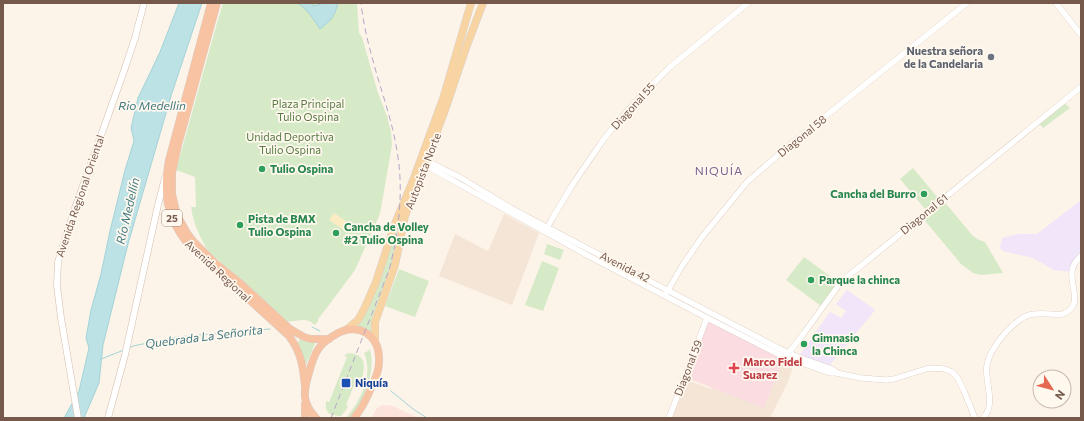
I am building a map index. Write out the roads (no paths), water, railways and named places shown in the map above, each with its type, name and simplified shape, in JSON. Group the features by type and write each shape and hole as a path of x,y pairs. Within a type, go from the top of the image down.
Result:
{"highway":[{"name":"Avenida Regional","path":"212,3 166,173 166,194 168,207 182,236 192,247 289,336 295,344 302,362 305,386"},
{"name":"Avenida Regional","path":"217,3 173,166 171,183 177,215 187,233 193,240 292,332 311,339 329,339"},
{"name":"25","path":"305,418 305,386 316,352 322,344 346,330"},
{"path":"346,330 361,330 369,335 378,348 379,357 377,374 364,403 355,417"},
{"path":"304,396 308,407 316,418"}],"main road":[{"name":"Avenida Regional Oriental","path":"78,418 60,312 57,286 58,262 74,211 135,38 144,3"},
{"name":"Autopista Norte","path":"375,342 375,322 398,253 404,220 443,99 471,3"},
{"name":"Autopista Norte","path":"346,330 358,320 376,282 394,226 423,162 483,3"},
{"path":"108,418 129,339 166,173"},
{"path":"376,282 382,282 388,286"}],"street":[{"name":"Diagonal 55","path":"546,230 571,187 618,121 670,67 748,3"},
{"name":"Diagonal 58","path":"665,296 682,266 702,237 748,182 792,143 967,3"},
{"path":"1056,3 1081,35"},
{"name":"Diagonal 61","path":"784,357 841,282 1081,87"},
{"name":"Avenida 42","path":"423,162 461,178 546,230 707,318 784,357 833,371"},
{"name":"Avenida 42","path":"546,230 789,352 833,371"},
{"path":"984,418 990,406 987,382 987,365 990,356 1008,330 1023,318 1036,314 1063,314 1071,308 1074,303 1075,294 1072,272 1076,261 1081,256"},
{"name":"Diagonal 59","path":"669,418 707,318"},
{"path":"833,371 861,378 886,380 929,368 945,369 957,376 975,418"}],"water":[{"name":"Rio Medellin","path":"179,3 202,3 171,96 128,244 103,345 99,383 84,418 64,418 79,391 89,348 86,338 91,310 101,274 125,170 134,141 131,128 138,98 160,52"},
{"path":"297,3 312,3 314,6 324,3 338,3 332,18 320,29 307,11"}],"waterway":[{"name":"Quebrada La Señorita","path":"312,327 320,331"},
{"name":"Quebrada La Señorita","path":"129,348 177,337 270,329"},
{"name":"Quebrada La Señorita","path":"101,359 124,350"},
{"name":"Quebrada La Señorita","path":"391,391 413,409 427,418"}],"railway":[{"path":"331,418 389,270 398,226 400,181 395,139 368,44 361,3"}],"place":[{"name":"Nuestra señora de la Candelaria","path":"991,57"},
{"name":"Tulio Ospina","path":"262,169"},
{"name":"Cancha del Burro","path":"924,194"},
{"name":"Pista de BMX Tulio Ospina","path":"240,225"},
{"name":"Cancha de Volley #2 Tulio Ospina","path":"336,233"},
{"name":"Parque la chinca","path":"811,280"},
{"name":"Gimnasio la Chinca","path":"804,344"},
{"name":"Marco Fidel Suarez","path":"734,368"},
{"name":"Niquía","path":"346,383"}],"district":[{"name":"NIQUÍA","path":"719,171"}],"park label":[{"name":"Plaza Principal Tulio Ospina","path":"308,110"},
{"name":"Unidad Deportiva Tulio Ospina","path":"290,143"}],"water label":[{"name":"Río Medellín","path":"128,211"}]}
